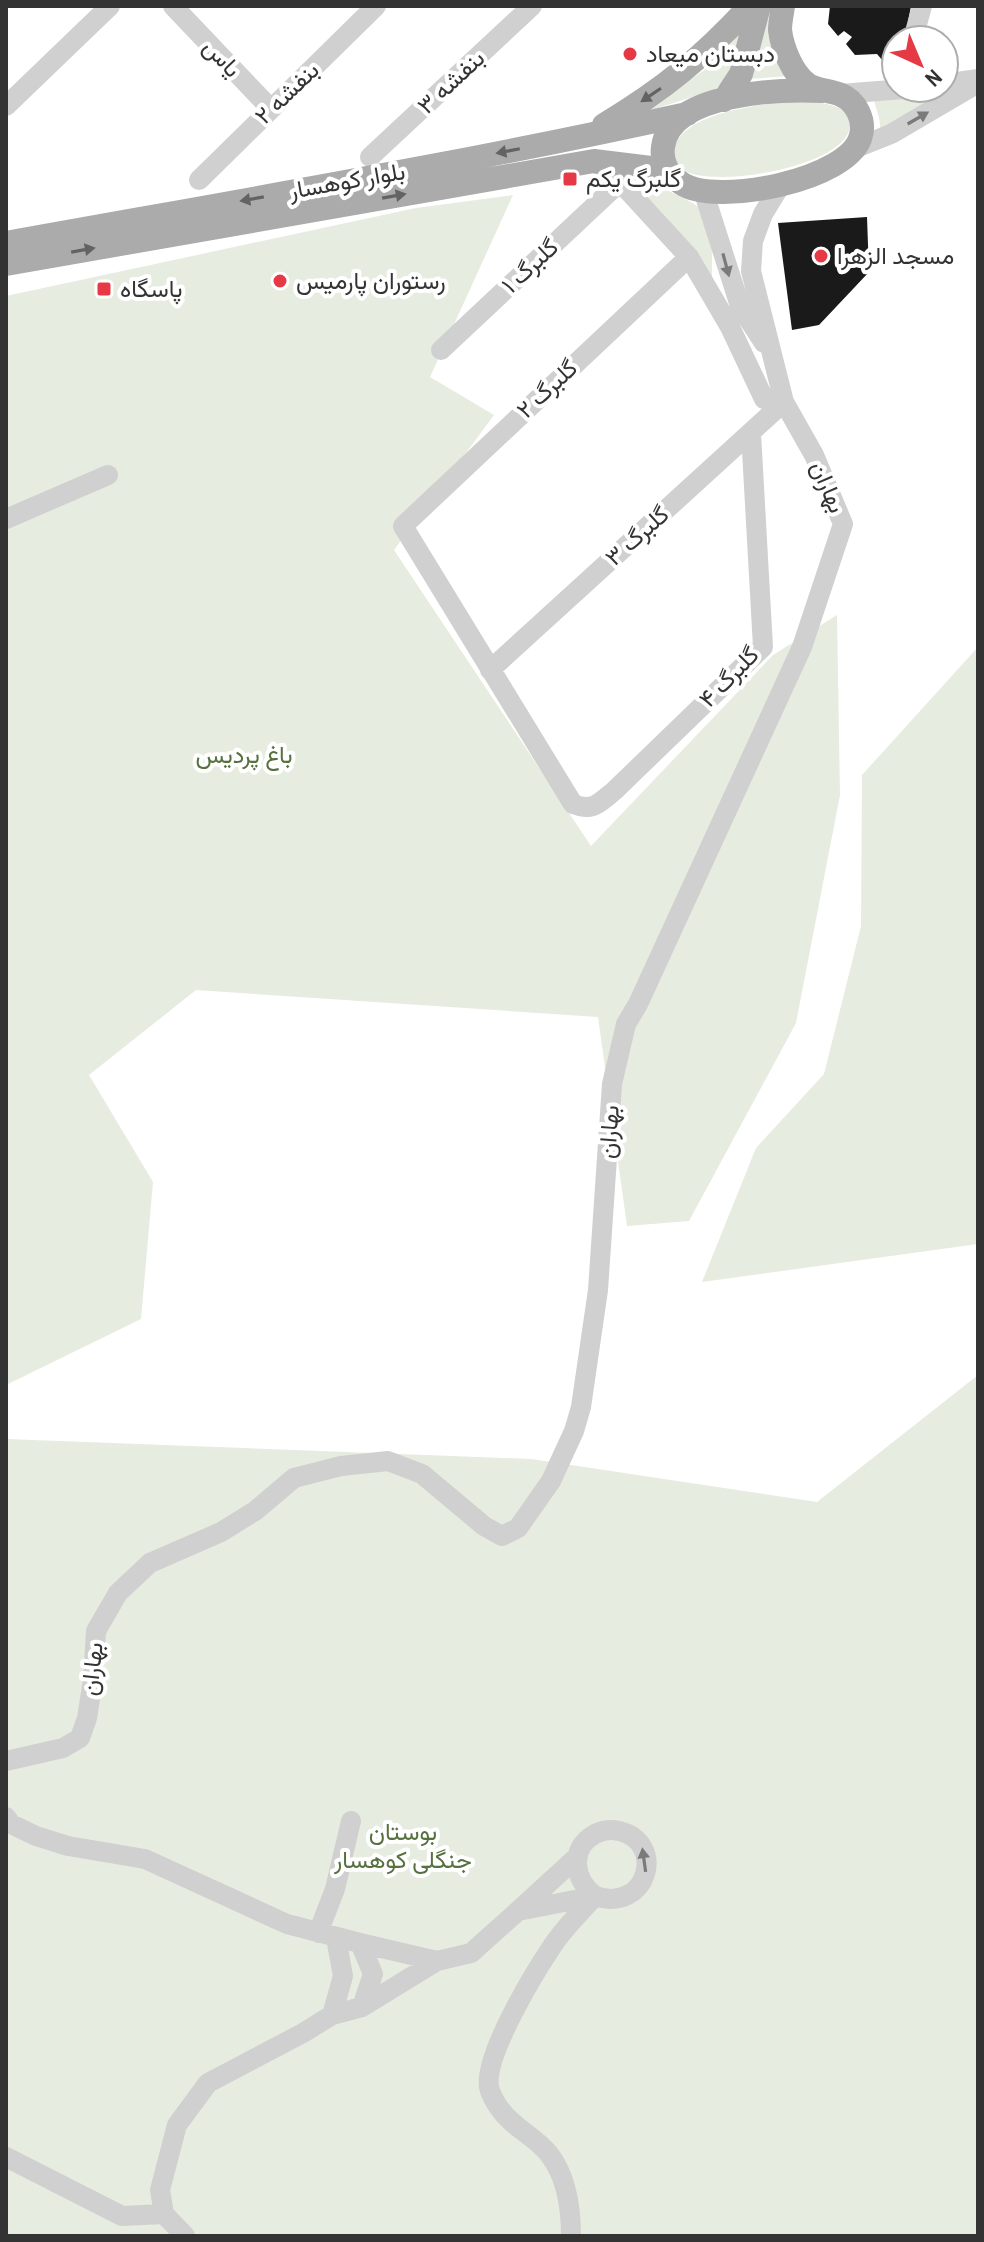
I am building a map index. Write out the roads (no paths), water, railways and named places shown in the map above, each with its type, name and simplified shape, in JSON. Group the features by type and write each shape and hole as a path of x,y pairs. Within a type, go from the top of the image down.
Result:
{"main road":[{"path":"585,136 634,107 686,70 750,6"},
{"path":"724,100 741,74 759,6"},
{"path":"687,114 673,123 664,138 662,155 667,170 682,185 703,190 754,190 780,186 811,176 849,156 861,136 862,123 858,111 851,101 805,83 790,61 780,29 783,6"},
{"name":"بلوار کوهسار","path":"6,243 585,136 687,114 757,92 832,92"},
{"name":"بلوار کوهسار","path":"6,264 594,161 667,170"}],"street":[{"path":"6,106 110,6"},
{"name":"یاس","path":"173,6 271,109"},
{"name":"بنفشه ۲","path":"199,180 376,6"},
{"name":"بنفشه ۳","path":"370,157 532,6"},
{"path":"856,148 891,134 978,81"},
{"path":"832,92 880,90"},
{"name":"بهاران","path":"6,1761 63,1748 80,1738 87,1718 93,1680 96,1631 118,1593 150,1563 221,1532 255,1511 294,1478 341,1466 388,1461 422,1474 484,1526 502,1536 518,1528 551,1481 574,1431 581,1407 598,1290 612,1084 626,1024 638,1004 802,647 843,524 814,455 784,402 764,399 730,327 689,257 620,182 594,161"},
{"name":"گلبرگ ۱","path":"441,350 620,182"},
{"path":"780,186 763,214 753,241 751,271 784,402"},
{"path":"703,190 740,306 775,360"},
{"name":"گلبرگ ۲","path":"490,670 403,526 689,257"},
{"name":"گلبرگ ۳","path":"490,670 784,402"},
{"name":"گلبرگ ۴","path":"490,670 573,804 584,808 594,806 614,791 763,647 751,433"},
{"path":"6,519 108,475"},
{"path":"6,1817 11,1824 57,1843 145,1859 287,1924 437,1961"},
{"path":"332,2015 343,1976 327,1935 351,1821"},
{"path":"614,1829 626,1832 643,1848 647,1870 643,1881 636,1890 617,1900 595,1896 579,1880 576,1869 582,1845 590,1836 601,1831 614,1829"},
{"path":"185,2236 164,2214 160,2190 177,2125 208,2083 332,2015 362,2007 437,1961 471,1953 577,1857"},
{"path":"518,1911 595,1896"},
{"path":"571,2236 564,2179 549,2153 514,2126 498,2107 489,2087 491,2065 512,2014 552,1946 595,1896"},
{"path":"360,1943 373,1974 362,2007"},
{"path":"6,2157 122,2216 164,2214"}],"place":[{"name":"دبستان میعاد","path":"630,54"},
{"name":"گلبرگ یکم","path":"570,179"},
{"name":"مسجد الزهرا","path":"821,256"},
{"name":"رستوران پارمیس","path":"280,281"},
{"name":"پاسگاه","path":"104,289"}],"park label":[{"name":"باغ پردیس","path":"244,755"},
{"name":"بوستان جنگلی کوهسار","path":"403,1846"}]}
